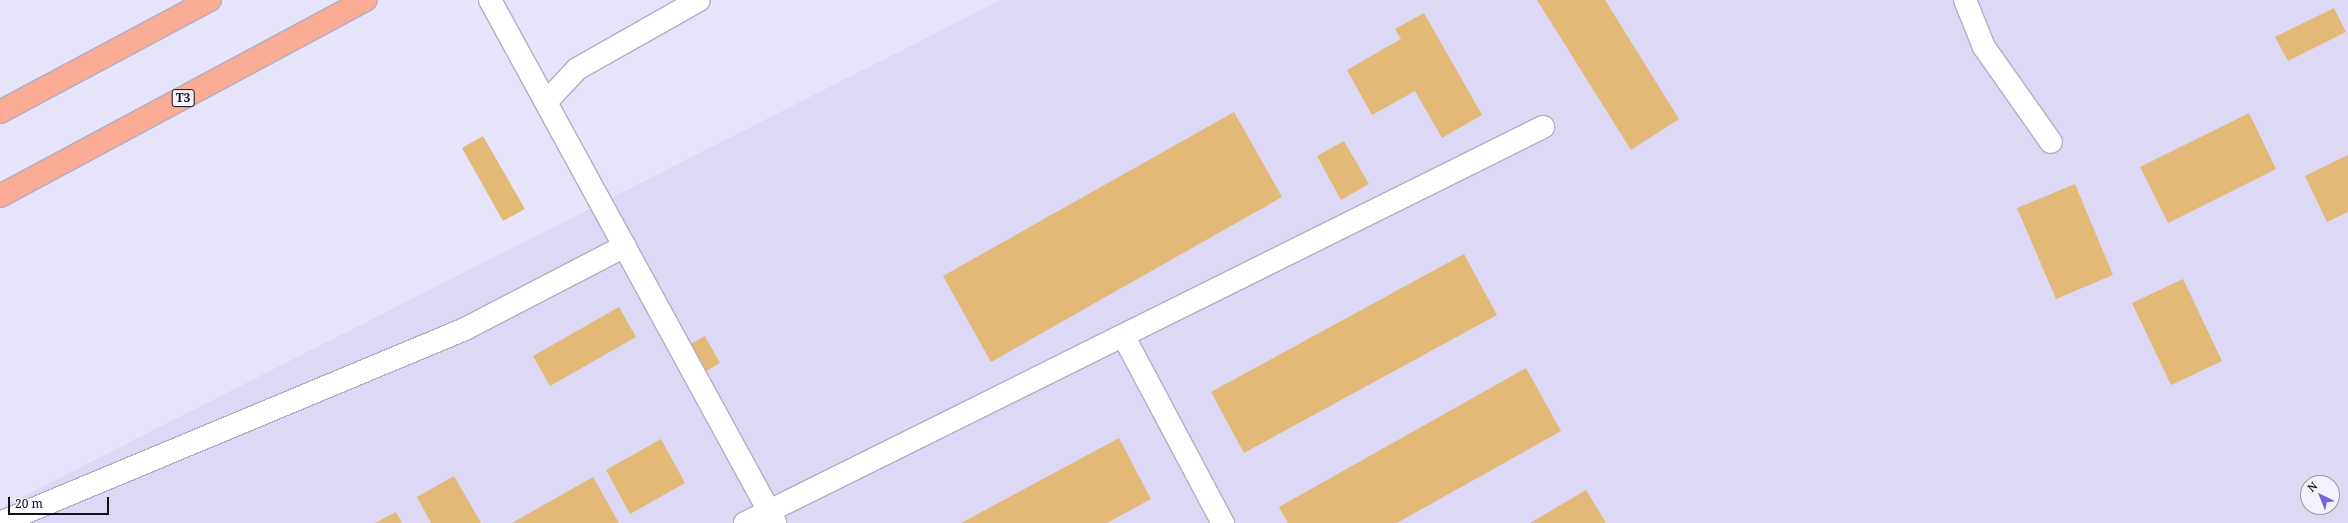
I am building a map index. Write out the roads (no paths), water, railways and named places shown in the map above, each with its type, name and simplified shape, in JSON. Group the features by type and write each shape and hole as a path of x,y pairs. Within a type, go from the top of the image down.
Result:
{"highway":[{"path":"0,112 210,0"},
{"name":"T3","path":"0,196 366,0"}],"street":[{"path":"490,0 772,516"},
{"path":"546,102 577,69 699,0"},
{"path":"1965,0 1984,47 2051,142"},
{"path":"745,523 772,516 1124,337 1543,127"},
{"path":"0,523 465,329 625,246"},
{"path":"1124,337 1223,523"}]}
